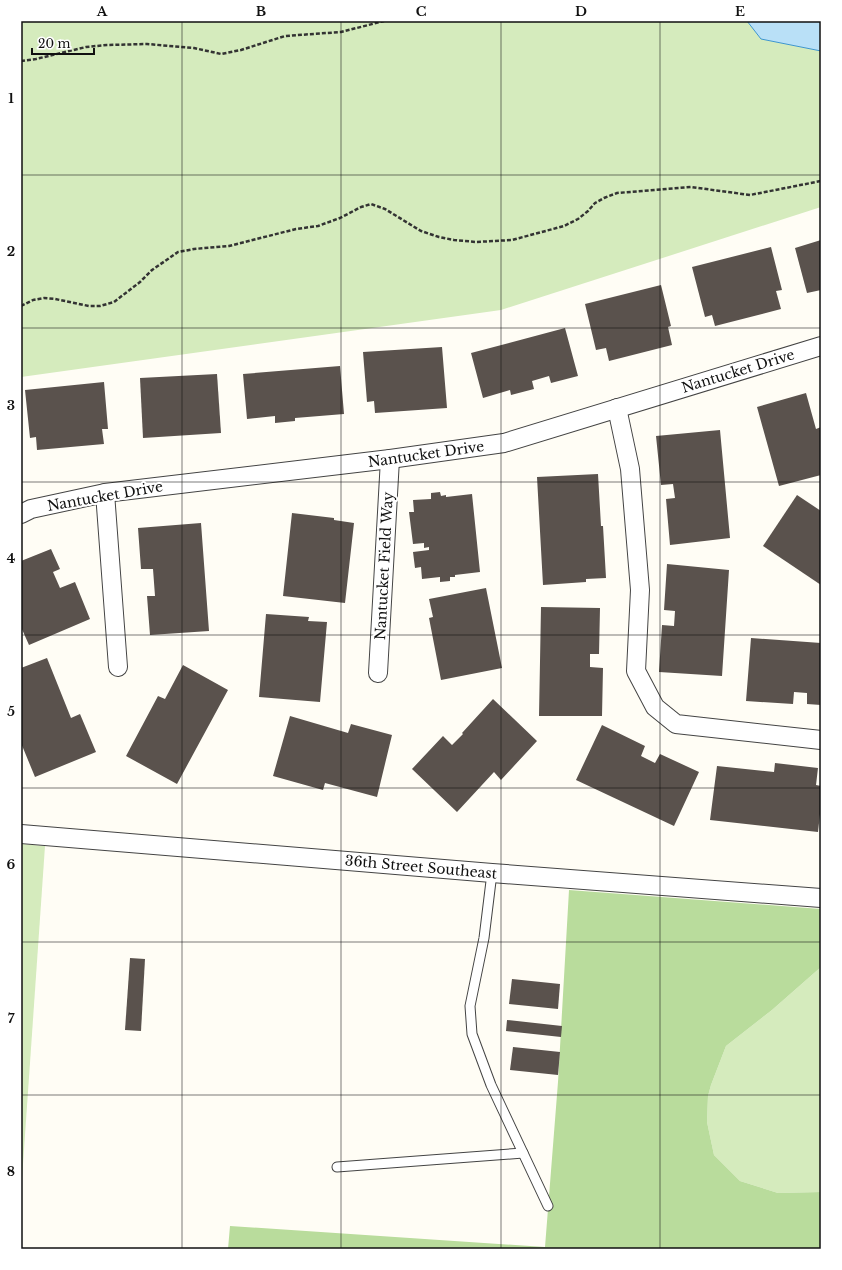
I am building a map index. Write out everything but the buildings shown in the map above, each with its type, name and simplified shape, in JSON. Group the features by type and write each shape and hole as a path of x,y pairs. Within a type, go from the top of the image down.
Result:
{"street":[{"name":"Nantucket Drive","path":"21,514 31,509 105,493 390,459 504,442 821,346"},
{"path":"617,408 630,469 640,590 636,671 655,707 676,724 821,740"},
{"name":"Nantucket Field Way","path":"378,673 390,459"},
{"path":"105,493 118,667"},
{"name":"36th Street Southeast","path":"21,834 492,873 821,898"}],"lane":[{"path":"492,873 484,938 470,1006 472,1034 490,1085 548,1206"},
{"path":"337,1167 523,1153"}],"path":[{"path":"21,62 86,47 107,45 147,44 194,48 221,54 241,50 285,36 341,32 384,21"},
{"path":"21,306 33,300 44,298 89,306 100,306 114,302 140,282 152,270 178,252 229,246 296,229 318,226 340,218 361,206 371,204 385,208 421,231 439,237 476,242 512,240 564,226 578,219 595,203 617,193 691,187 750,195 821,180"}],"green space":[{"path":"21,21 821,21 821,207 501,310 21,377"},
{"path":"21,844 45,846 21,1193"},
{"path":"569,890 821,909 821,967 772,1010 726,1046 708,1096 707,1122 714,1155 740,1181 778,1193 821,1192 821,1249 228,1249 230,1226 545,1247 558,1082"},
{"path":"821,967 821,1192 778,1193 740,1181 714,1155 707,1122 708,1096 726,1046 772,1010"}],"water":[{"path":"747,21 821,21 821,51 761,39"}]}
